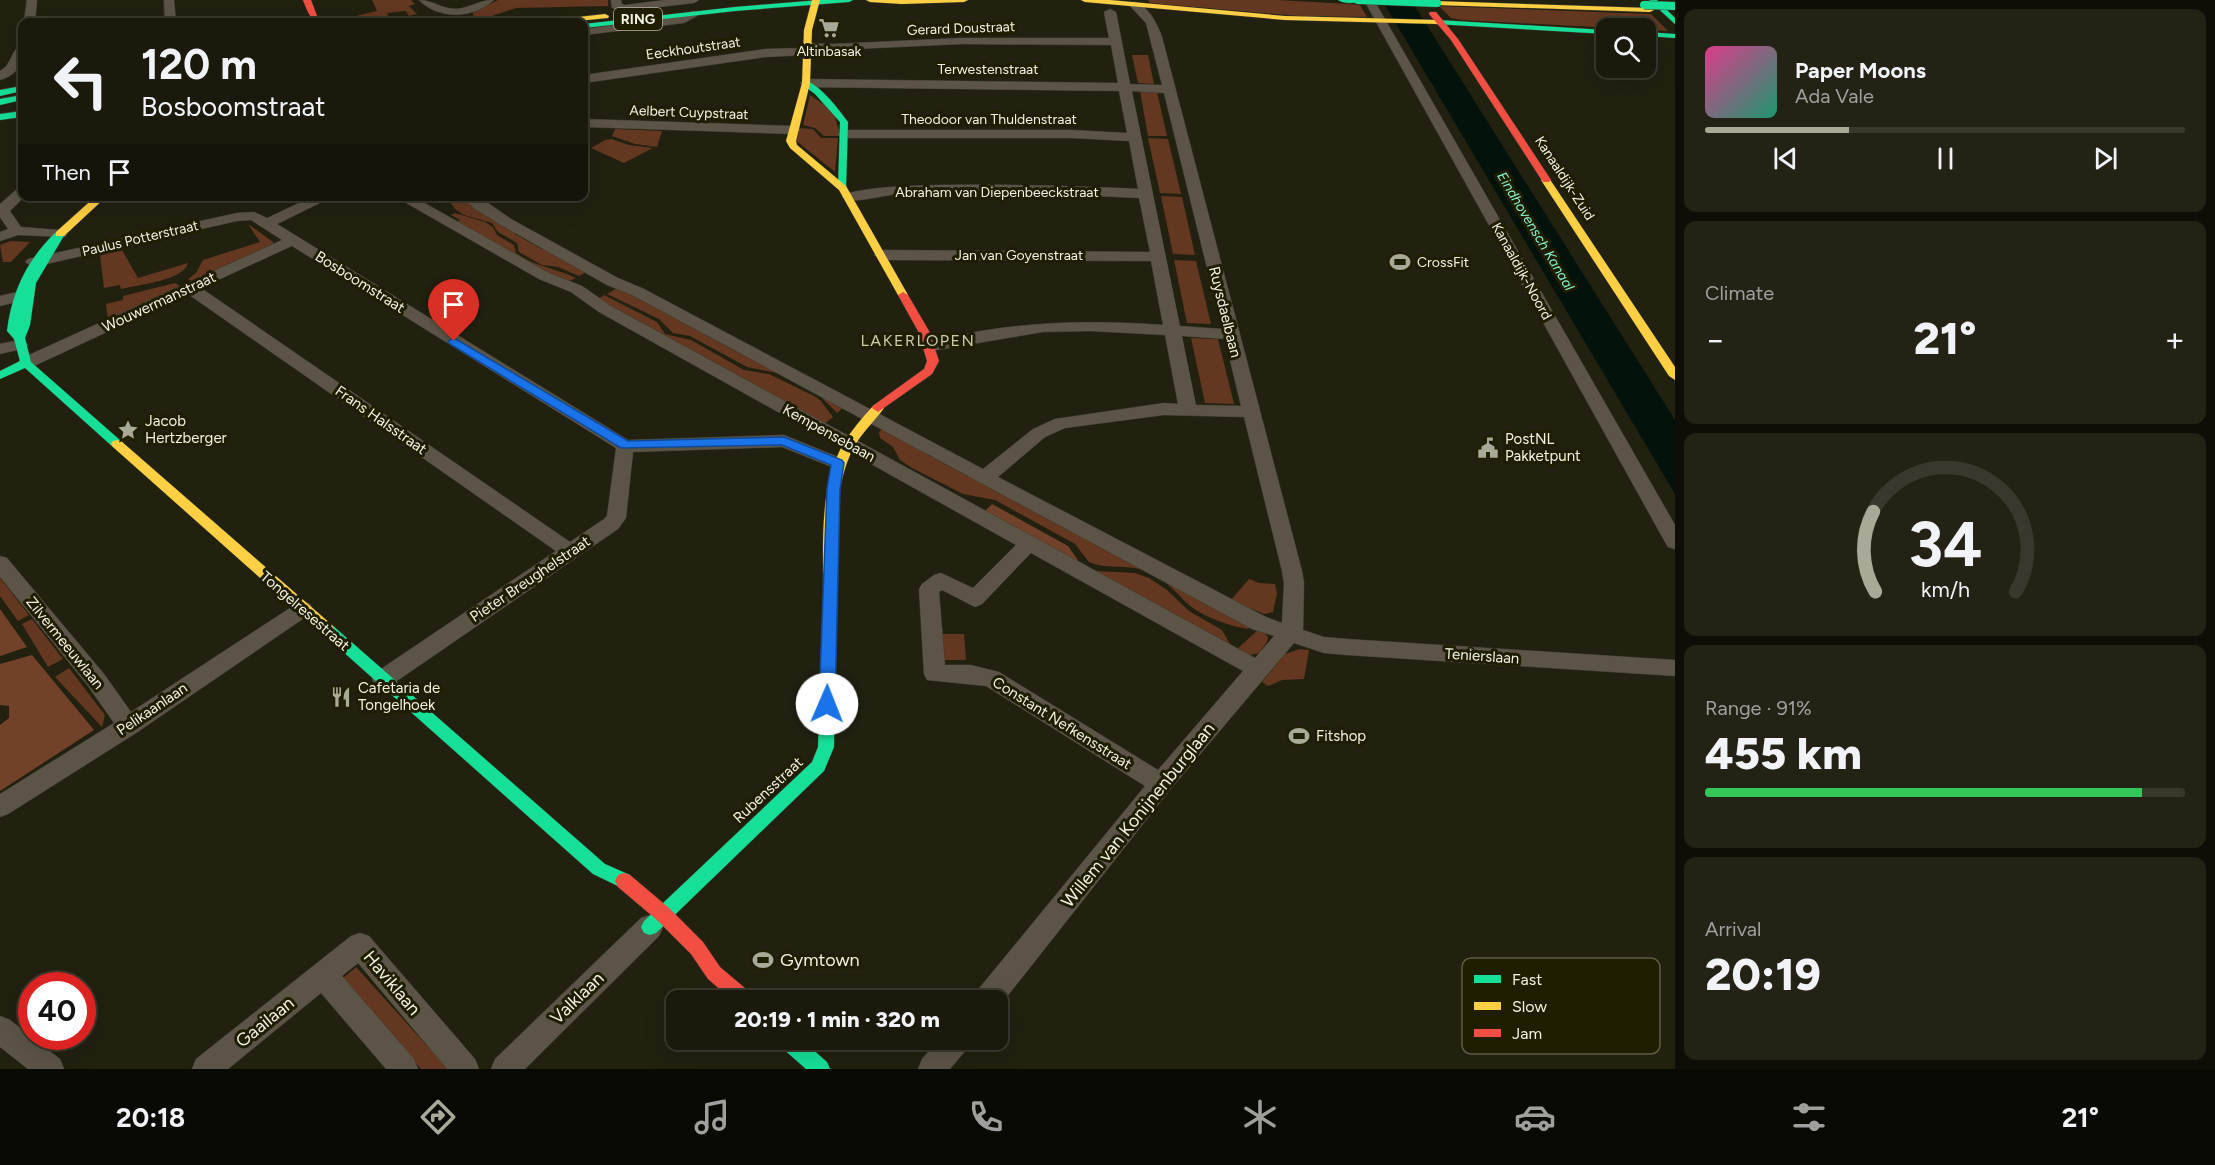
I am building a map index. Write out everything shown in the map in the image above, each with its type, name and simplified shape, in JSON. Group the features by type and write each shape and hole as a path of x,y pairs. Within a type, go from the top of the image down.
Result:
{"street":[{"path":"30,18 32,0"},
{"path":"169,0 171,18"},
{"path":"307,0 315,18"},
{"path":"424,0 441,9 461,13 489,0"},
{"name":"RING","path":"587,18 744,0"},
{"name":"RING","path":"588,25 693,7 849,0"},
{"path":"870,0 902,2 964,0"},
{"path":"1085,0 1275,18 1440,22 1596,31"},
{"path":"1342,0 1649,5 1675,22"},
{"name":"Kanaaldijk-Noord","path":"1370,0 1388,21 1675,542"},
{"path":"1485,0 1649,5 1675,8"},
{"path":"816,1 808,30 806,83 791,141 796,151 846,192 931,346 1014,330 1045,327 1114,327 1231,333"},
{"path":"801,2 808,30"},
{"name":"Kanaaldijk-Zuid","path":"1431,2 1440,22 1454,39 1675,376"},
{"name":"Ruysdaelbaan","path":"1134,3 1151,22 1292,571 1294,583 1292,632"},
{"path":"618,4 693,7"},
{"path":"588,32 684,20 693,7"},
{"path":"1110,12 1156,257 1188,409"},
{"path":"1656,35 1675,36"},
{"name":"Gerard Doustraat","path":"806,49 961,41 1116,42"},
{"name":"Eeckhoutstraat","path":"588,78 806,49"},
{"path":"0,76 12,70 18,57"},
{"path":"806,83 840,115 844,122 846,192"},
{"name":"Terwestenstraat","path":"806,83 1169,89"},
{"path":"0,102 12,91"},
{"path":"0,109 18,107"},
{"path":"0,117 18,115"},
{"name":"Aelbert Cuypstraat","path":"588,123 794,130"},
{"name":"Theodoor van Thuldenstraat","path":"844,134 1072,134 1134,137"},
{"path":"0,191 18,192"},
{"name":"Abraham van Diepenbeeckstraat","path":"846,192 1084,191 1145,194"},
{"path":"17,231 2,210 18,196"},
{"path":"0,349 20,342 24,329 22,296 31,281 38,261 60,234 96,201"},
{"path":"267,223 316,201"},
{"name":"Kempensebaan","path":"410,201 544,276 565,284 605,309 1257,669"},
{"path":"475,201 486,211 576,259 604,278 639,292 867,416 1259,623 1292,632"},
{"name":"Bosboomstraat","path":"247,215 267,223 625,446"},
{"name":"Paulus Potterstraat","path":"38,261 247,215"},
{"path":"0,237 17,231 60,234"},
{"name":"Wouwermanstraat","path":"26,363 293,240"},
{"name":"Jan van Goyenstraat","path":"882,255 1156,257"},
{"name":"Frans Halsstraat","path":"190,288 571,552"},
{"path":"0,301 22,296"},
{"name":"Tongelresestraat","path":"20,342 26,363 599,869 622,879 652,922 697,948 714,973"},
{"name":"Rubensstraat","path":"652,922 818,766 826,747 834,489 837,463 846,442 867,416 931,368 934,357 931,346"},
{"path":"0,375 26,363"},
{"path":"986,477 1038,433 1061,423 1164,409 1251,412"},
{"path":"625,446 784,441 837,463"},
{"name":"Pieter Breughelstraat","path":"383,680 571,552 616,518 625,446"},
{"name":"Constant Nefkensstraat","path":"1029,543 975,599 941,579 929,589 935,674 971,674 991,678 1161,784"},
{"name":"Zilvermeeuwlaan","path":"0,563 96,680 128,726"},
{"name":"Pelikaanlaan","path":"0,807 128,726 303,609"},
{"name":"Tenierslaan","path":"1292,632 1324,645 1675,668"},
{"name":"Willem van Konijnenburglaan","path":"995,990 1161,784 1257,669 1292,632"},
{"name":"Tongelresestraat","path":"599,869 608,887 616,894"},
{"name":"Valklaan","path":"505,1069 652,922"},
{"name":"Haviklaan","path":"323,975 360,945 465,1069"},
{"name":"Tongelresestraat","path":"686,959 714,973 734,990"},
{"path":"323,975 404,1069"},
{"name":"Gaailaan","path":"206,1069 323,975"},
{"path":"0,1030 50,1069"},
{"path":"799,1050 820,1069"},
{"path":"932,1069 948,1050"}],"shaded area":[{"path":"372,0 411,0 415,4 409,6 417,14 409,16 406,11 387,13 389,18 357,18 356,16 377,11"},
{"path":"498,0 608,0 608,6 516,8 486,18 474,18 473,13"},
{"path":"1148,0 1277,0 1350,4 1360,5 1367,17 1299,16 1150,3"},
{"path":"1439,6 1651,14 1655,18 1596,18 1596,27 1451,18"},
{"path":"1656,19 1668,31 1656,30"},
{"path":"1132,55 1148,55 1154,84 1138,83"},
{"path":"1140,91 1157,92 1167,136 1148,136"},
{"path":"810,95 833,111 841,136 824,136 815,128 803,125"},
{"path":"797,128 813,129 821,138 838,138 835,172 794,139"},
{"path":"615,129 662,131 657,147 635,144 612,136"},
{"path":"1148,138 1168,139 1181,194 1160,193"},
{"path":"611,139 629,145 653,148 624,163 591,148"},
{"path":"1161,196 1182,197 1195,255 1173,254"},
{"path":"449,201 470,201 515,231 515,234 542,249 548,248 587,272 579,276 558,267 542,265 519,252 517,243 498,232 492,223 464,215 456,210"},
{"path":"455,213 485,222 493,227 497,235 514,245 516,253 523,258 576,278 567,282 514,256 514,253 454,223 460,220 451,215"},
{"path":"248,224 273,244 191,281 188,279 196,273 203,260 260,242"},
{"path":"11,241 30,242 11,262 3,262 0,245"},
{"path":"122,250 138,278 188,263 179,274 170,278 121,289 120,285 104,288 100,255"},
{"path":"1174,260 1196,261 1211,324 1187,323"},
{"path":"175,283 180,286 108,320 106,304 123,300 123,296"},
{"path":"617,288 644,299 645,302 707,333 708,336 737,352 744,353 845,406 837,413 819,395 781,374 747,367 690,336 673,333 659,319 607,294"},
{"path":"604,295 657,322 665,334 691,340 744,370 769,374 814,396 833,417 823,425 598,299"},
{"path":"1191,338 1218,339 1234,404 1205,403"},
{"path":"884,428 930,452 928,455 969,477 972,475 1251,626 1248,629 1233,626 1201,613 1163,581 1144,570 1097,565 1089,562 1075,544 995,500 963,494 912,468 900,460 893,447 880,438 879,432"},
{"path":"992,504 1068,546 1080,563 983,513"},
{"path":"1095,571 1135,573 1149,578 1167,590 1189,611 1222,630 1230,644"},
{"path":"0,578 29,615 18,621 0,596"},
{"path":"1249,579 1259,583 1275,584 1277,594 1273,612 1264,614 1231,600"},
{"path":"0,609 27,647 0,656"},
{"path":"32,619 63,659 48,667 22,624"},
{"path":"1260,628 1268,637 1259,653 1246,656 1235,651"},
{"path":"941,634 964,634 966,660 942,660"},
{"path":"1300,649 1309,650 1304,679 1282,680 1268,686 1262,682 1285,654"},
{"path":"32,655 94,730 0,791 0,725 9,718 9,706 0,705 0,664"},
{"path":"69,668 105,715 102,727 55,677"},
{"path":"356,967 448,1069 421,1069 342,979"}],"water":[{"name":"Eindhovensch Kanaal","path":"1382,0 1411,0 1675,420 1675,494"}],"traffic: fast":[{"path":"588,26 735,9 849,0"},
{"path":"1342,0 1358,0"},
{"path":"1358,0 1437,3"},
{"path":"1653,0 1675,22"},
{"path":"1644,5 1675,6"},
{"path":"1438,22 1596,31"},
{"path":"1656,35 1675,36"},
{"path":"806,83 818,92 844,122 843,188"},
{"path":"0,93 18,90"},
{"path":"0,102 18,99"},
{"path":"0,117 18,115"},
{"path":"19,338 24,325 31,283 60,234 40,255 26,278 17,303 13,331 19,338 26,363 117,444"},
{"path":"0,375 26,363"},
{"path":"650,927 818,766 826,747 830,601"},
{"path":"327,629 599,869 624,881"},
{"path":"799,1050 820,1069"}],"traffic: slow":[{"path":"816,0 808,30 806,83 791,141 793,146 843,188 903,295"},
{"path":"870,0 902,2"},
{"path":"902,2 964,0"},
{"path":"1085,0 1285,18 1438,22"},
{"path":"1437,3 1650,10"},
{"path":"587,18 605,16"},
{"path":"1546,180 1675,376"},
{"path":"60,234 96,201"},
{"path":"830,601 831,522 838,473 846,450 859,428 878,408"},
{"path":"117,444 327,629"}],"traffic: jam":[{"path":"307,0 315,18"},
{"path":"1433,14 1454,39 1546,180"},
{"path":"878,408 928,372 933,361 929,342 903,295"},
{"path":"624,881 663,914 697,948 714,973 734,990"}],"place":[{"name":"Altinbasak","path":"829,28"},
{"name":"CrossFit","path":"1400,262"},
{"name":"Jacob Hertzberger","path":"128,430"},
{"name":"PostNL Pakketpunt","path":"1488,448"},
{"name":"Cafetaria de Tongelhoek","path":"341,697"},
{"name":"Fitshop","path":"1299,736"},
{"name":"Gymtown","path":"763,960"}],"district":[{"name":"LAKERLOPEN","path":"918,340"}],"route":[{"path":"454,341 625,446 784,441 837,463 834,489 827,704"}]}
